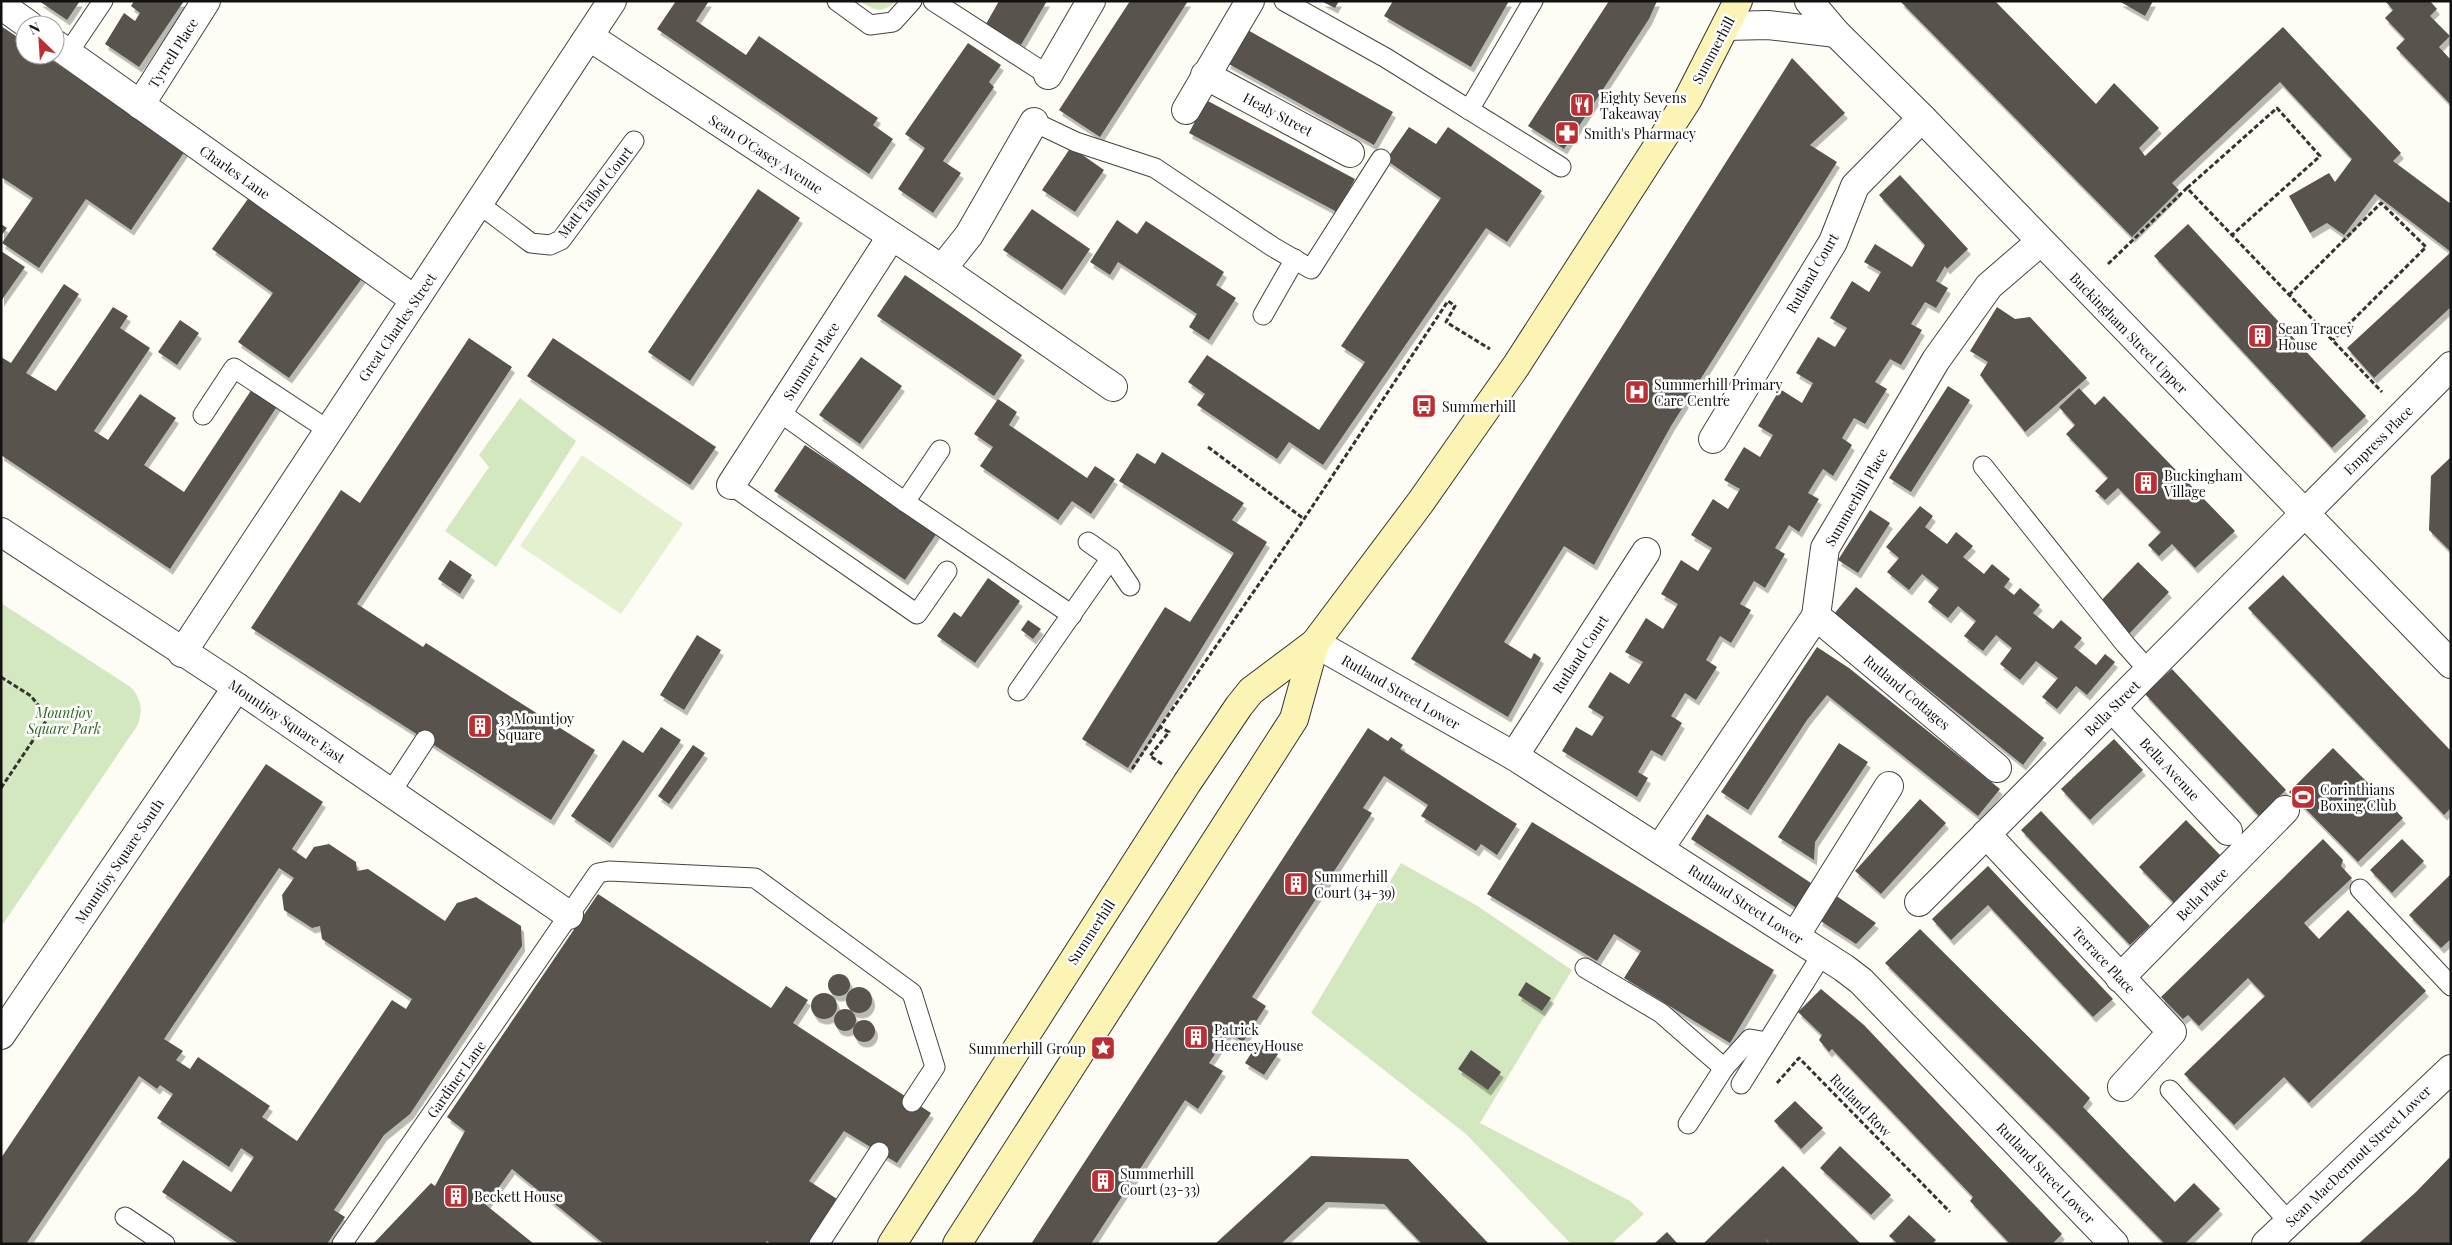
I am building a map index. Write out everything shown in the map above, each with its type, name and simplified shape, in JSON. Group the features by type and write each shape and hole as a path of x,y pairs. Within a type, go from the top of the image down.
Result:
{"main road":[{"name":"Summerhill","path":"892,1244 1187,782 1239,706 1251,691 1315,643 1420,503 1516,366 1688,99 1738,1"},
{"name":"Summerhill","path":"956,1244 1294,719 1315,643"}],"street":[{"name":"Tyrrell Place","path":"140,104 206,1"},
{"name":"Great Charles Street","path":"182,653 328,430 590,38 612,1"},
{"path":"1048,75 1091,1"},
{"path":"1186,110 1250,1"},
{"name":"Buckingham Street Upper","path":"1809,1 1836,33 1922,118 2040,242 2451,664"},
{"path":"1,5 15,15"},
{"path":"1726,26 1768,25 1836,33"},
{"name":"Sean O'Casey Avenue","path":"590,38 942,270 1113,387"},
{"name":"Charles Lane","path":"65,50 415,300"},
{"name":"Healy Street","path":"1205,75 1350,153"},
{"name":"Rutland Court","path":"1713,439 1833,242 1855,186 1922,118"},
{"path":"942,270 969,235 1034,122"},
{"name":"Summer Place","path":"731,485 891,237"},
{"name":"Summerhill Place","path":"1660,848 1816,616 1825,548 1931,368 1989,286 2040,242"},
{"name":"Empress Place","path":"2306,513 2451,366"},
{"name":"Bella Street","path":"1919,902 2306,513"},
{"name":"Mountjoy Square East","path":"1,532 182,653 237,687 569,915"},
{"name":"Rutland Court","path":"1514,756 1646,552"},
{"name":"Rutland Cottages","path":"1816,616 1997,768"},
{"name":"Rutland Street Lower","path":"1315,643 1514,756 1823,953 1861,981 2114,1244"},
{"name":"Mountjoy Square South","path":"1,1035 237,687"},
{"name":"Bella Avenue","path":"2112,708 2228,830"},
{"path":"1795,936 1889,786"},
{"name":"Bella Place","path":"2120,978 2285,810"},
{"name":"Terrace Place","path":"1986,834 2172,1032 2122,1087"},
{"name":"Sean MacDermott Street Lower","path":"2266,1244 2451,1069"}],"lane":[{"path":"65,45 103,1"},
{"path":"837,1 870,24 893,22 912,1"},
{"path":"933,1 1048,75"},
{"path":"1284,1 1386,58 1561,166"},
{"path":"1469,110 1533,1"},
{"path":"1034,122 1076,142 1155,168 1311,269 1381,159"},
{"name":"Matt Talbot Court","path":"479,204 531,243 550,245 560,240 634,141"},
{"path":"1262,314 1294,259"},
{"path":"203,415 234,368 328,430"},
{"path":"778,411 905,502 1072,615"},
{"path":"905,502 940,450"},
{"path":"1983,466 2149,672"},
{"path":"731,485 917,614 947,570"},
{"path":"1088,542 1111,558 1130,586"},
{"path":"1018,690 1111,558"},
{"path":"391,792 425,740"},
{"name":"Gardiner Lane","path":"342,1244 598,873 609,871 755,878 912,993 935,1067 912,1102"},
{"path":"2360,889 2451,986"},
{"path":"1741,1084 1823,953"},
{"path":"1585,968 1661,1013 1724,1068"},
{"path":"1688,1124 1724,1068 1750,1039 1767,1042"},
{"path":"2170,1090 2290,1222"},
{"path":"819,1244 879,1152"},
{"path":"124,1217 165,1244"}],"path":[{"path":"2084,286 2187,188 2277,108 2320,156 2232,235"},
{"path":"2187,188 2403,415"},
{"path":"2289,295 2381,203 2426,246 2332,340"},
{"path":"1132,769 1304,519 1448,301 1455,306 1446,322 1516,366"},
{"path":"1208,447 1304,519"},
{"path":"1,677 31,696 48,718 1,788"},
{"path":"1150,756 1169,732 1160,727"},
{"name":"Rutland Row","path":"1775,1085 1799,1058 1950,1212"}],"green space":[{"path":"859,1 897,1 887,8 878,10"},
{"path":"520,398 576,441 496,567 445,531 489,467 479,455"},
{"path":"582,455 683,524 621,614 520,546"},
{"name":"Mountjoy Square Park","path":"1,603 132,688 140,702 141,711 137,726 1,927"},
{"path":"1401,863 1476,905 1572,970 1480,1123 1630,1201 1644,1214 1611,1244 1571,1244 1466,1134 1311,1013"}],"building":[{"path":"39,1 80,1 67,20 65,15 60,15"},
{"path":"134,1 184,1 139,67 105,44 124,13 135,21 140,13 131,6"},
{"path":"676,1 709,1 696,21 746,55 759,36 878,118 873,125 893,139 869,174 657,29"},
{"path":"999,1 1047,1 1021,45 986,24"},
{"path":"1130,1 1188,1 1100,137 1059,110"},
{"path":"1321,1 1339,1 1335,8"},
{"path":"1393,1 1509,1 1471,67 1384,16"},
{"path":"1609,1 1657,1 1649,19 1564,149 1528,126"},
{"path":"1900,1 1995,1 2096,104 2114,83 2159,128 2139,148 2145,156 2283,27 2401,153 2393,161 2451,204 2451,252 2375,194 2344,235 2327,223 2310,233 2289,196 2329,173 2335,182 2352,159 2280,82 2172,183 2179,190 2132,237"},
{"path":"2119,1 2153,1 2145,16"},
{"path":"2385,1 2430,1 2437,9 2430,16 2450,36 2439,47 2451,60 2451,105 2396,48 2405,39 2385,18 2393,10"},
{"path":"1,26 15,35 15,65 59,65 185,151 131,230 86,199 39,268 2,243 33,198 1,177"},
{"path":"1246,29 1393,112 1374,145 1227,63"},
{"path":"968,43 1001,65 989,82 994,87 943,161 961,173 933,213 898,189 925,148 905,134"},
{"name":"Summerhill Primary Care Centre","path":"1792,58 1845,113 1810,145 1837,162 1671,426 1594,565 1564,546 1504,642 1531,659 1534,653 1541,658 1508,717 1411,659"},
{"path":"1206,100 1355,179 1337,212 1189,133"},
{"path":"1409,127 1436,144 1448,127 1542,191 1507,242 1486,228 1323,465 1289,442 1277,459 1197,405 1205,394 1188,382 1207,355 1319,430 1365,362 1341,346 1441,198 1386,160"},
{"path":"1071,147 1104,170 1075,212 1042,190"},
{"path":"1900,175 1968,249 1947,269 1945,266 1936,281 1948,288 1936,308 1925,302 1911,324 1922,330 1901,365 1890,359 1875,382 1887,389 1865,424 1854,418 1842,438 1852,445 1833,476 1823,469 1808,493 1819,499 1799,532 1789,525 1775,548 1785,554 1765,588 1754,581 1740,604 1751,610 1731,643 1720,636 1706,660 1717,667 1696,700 1685,693 1671,716 1682,723 1662,756 1651,750 1638,772 1648,778 1637,797 1562,751 1576,727 1592,736 1604,717 1588,707 1610,672 1629,684 1643,662 1625,652 1646,618 1663,629 1678,604 1661,594 1681,560 1698,571 1712,548 1691,535 1713,499 1728,509 1740,489 1724,480 1744,447 1760,457 1773,435 1758,426 1780,389 1802,403 1813,383 1796,373 1818,337 1835,347 1847,328 1830,318 1852,281 1869,292 1881,272 1864,262 1875,244 1912,267 1925,245 1879,195"},
{"path":"758,189 800,218 690,381 648,352"},
{"path":"250,196 363,277 289,378 238,342 273,293 212,249"},
{"path":"1032,209 1090,249 1062,290 1003,250"},
{"path":"1117,220 1137,234 1146,221 1224,272 1216,285 1236,298 1209,340 1189,327 1197,314 1138,275 1118,262 1110,275 1090,262"},
{"path":"1,224 7,228 1,236"},
{"name":"Sean Tracey House","path":"2188,224 2366,416 2332,448 2154,256"},
{"path":"1,251 25,267 1,301"},
{"path":"2451,252 2451,307 2374,378 2347,348"},
{"path":"905,275 1022,355 994,396 877,316"},
{"path":"64,284 79,294 26,373 56,391 113,307 128,316 120,328 150,348 94,431 108,440 140,394 176,418 144,465 184,492 252,389 278,405 170,569 1,455 1,357 11,363"},
{"path":"1997,307 2015,319 2030,317 2087,378 2025,432 1980,375 1988,362 1970,351"},
{"path":"180,320 199,333 177,365 158,352"},
{"path":"469,338 512,367 357,604 423,647 426,643 595,750 551,820 251,628 341,490 360,503"},
{"path":"553,338 716,447 690,485 527,376"},
{"path":"861,357 902,386 860,444 819,415"},
{"path":"1948,386 1970,400 1911,492 1889,478"},
{"name":"Buckingham Village","path":"2079,388 2095,405 2104,396 2235,531 2195,568 2172,544 2159,556 2148,545 2161,532 2118,488 2105,500 2095,491 2108,478 2066,434 2075,425 2059,407"},
{"path":"998,399 1017,412 1009,425 1087,478 1095,466 1115,479 1091,514 1072,501 1058,520 980,466 993,447 974,434"},
{"path":"805,445 937,533 905,580 774,491"},
{"path":"1162,452 1244,503 1232,520 1267,542 1128,768 1082,739 1165,607 1190,622 1234,553 1119,481 1137,453 1155,464"},
{"path":"2451,457 2451,552 2429,530 2431,476"},
{"path":"1920,506 1933,516 1925,527 1947,544 1956,532 1973,546 1963,557 1984,574 1992,564 2010,579 2004,587 2014,595 2020,588 2040,605 2033,613 2053,629 2061,620 2082,638 2074,647 2096,665 2105,654 2115,662 2087,695 2076,686 2057,709 2042,697 2058,678 2036,661 2020,680 2000,664 2012,648 1996,635 1983,651 1964,636 1976,621 1958,606 1948,618 1928,602 1939,588 1922,574 1909,590 1887,572 1899,558 1886,547"},
{"path":"1870,510 1890,523 1858,573 1838,560"},
{"path":"450,560 472,575 460,594 438,579"},
{"path":"2138,562 2169,592 2127,636 2096,606"},
{"path":"2283,575 2451,751 2451,808 2444,815 2248,608"},
{"path":"988,578 1020,601 975,663 937,636 954,612 961,617"},
{"path":"1856,587 2044,738 2023,765 1834,614"},
{"path":"1028,620 1041,629 1033,639 1021,630"},
{"path":"697,635 721,650 684,710 660,695"},
{"path":"1817,647 1849,668 2000,789 1978,816 1827,695 1807,720 1748,810 1721,792"},
{"path":"2172,669 2286,790 2259,816 2145,694"},
{"path":"661,727 681,740 610,843 571,816 623,740 643,753"},
{"path":"1368,728 1388,741 1391,737 1403,745 1400,749 1517,824 1497,855 1481,844 1476,851 1421,816 1428,805 1384,776 1363,808 1372,813 1252,997 1266,1006 1243,1042 1229,1033 1209,1063 1223,1071 1198,1109 1185,1100 1091,1244 1031,1244"},
{"path":"2114,739 2143,770 2090,820 2061,789"},
{"path":"1839,743 1868,762 1815,842 1814,860 1778,837"},
{"path":"693,745 705,753 669,804 658,796"},
{"path":"2333,748 2403,818 2358,862 2289,792"},
{"path":"266,764 323,802 292,849 306,859 314,847 329,844 356,862 357,871 368,869 445,921 457,903 476,897 521,926 522,946 410,1114 384,1135 334,1210 345,1217 327,1244 239,1244 162,1192 183,1160 231,1192 254,1157 241,1148 229,1167 157,1118 173,1094 160,1085 157,1089 139,1076 26,1244 1,1244 1,1158","holes":["279,868 294,878 282,895 284,910 312,928 320,926 322,939 412,999 406,1009 392,1000 297,1141 262,1117 270,1106 198,1057 190,1069 176,1060 183,1051 164,1039"]},
{"path":"1920,799 1946,823 1881,894 1855,871"},
{"path":"2041,811 2150,926 2130,945 2021,830"},
{"path":"1707,814 1817,887 1801,911 1691,839"},
{"path":"2186,820 2222,857 2174,903 2139,867"},
{"path":"1532,822 1774,970 1730,1043 1624,978 1641,951 1614,934 1597,961 1487,894"},
{"path":"2323,839 2343,860 2341,866 2352,878 2304,923 2319,939 2348,910 2426,991 2309,1103 2284,1077 2234,1125 2184,1074 2265,996 2248,978 2199,1026 2188,1015 2183,1019 2161,997"},
{"path":"2402,839 2424,861 2392,893 2370,870"},
{"path":"1988,866 2113,999 2093,1017 1988,905 1951,940 1932,919"},
{"path":"2451,874 2451,939 2441,948 2409,915"},
{"path":"598,894 771,1008 786,986 808,1000 793,1023 931,1113 897,1163 844,1131 809,1181 837,1199 810,1244 771,1244 767,1241 765,1244 604,1244 512,1169 486,1205 534,1244 373,1244 431,1183 435,1186 465,1131 447,1117"},
{"path":"1835,895 1876,923 1856,944 1819,920"},
{"path":"1920,929 2090,1098 2083,1107 2175,1202 2194,1183 2220,1209 2185,1244 2165,1244 2057,1133 1885,963"},
{"path":"839,974 847,977 850,985 847,993 839,996 831,993 828,985 831,977"},
{"path":"1526,982 1551,998 1542,1011 1518,995"},
{"path":"859,987 868,991 872,1000 868,1009 859,1013 850,1009 846,1000 850,991"},
{"path":"1821,989 1864,1025 2062,1234 2052,1244 2010,1244 1970,1201 1973,1197 1832,1049 1829,1052 1819,1040 1822,1035 1798,1012"},
{"path":"824,993 833,997 837,1006 833,1015 824,1019 815,1015 811,1006 815,997"},
{"path":"845,1009 853,1012 856,1020 853,1028 845,1031 837,1028 834,1020 837,1012"},
{"path":"864,1020 872,1023 875,1031 872,1039 864,1042 856,1039 853,1031 856,1023"},
{"path":"1259,1041 1278,1054 1264,1075 1245,1063"},
{"path":"1471,1050 1501,1072 1488,1090 1458,1069"},
{"path":"1795,1101 1823,1128 1801,1149 1774,1121"},
{"path":"1840,1146 1891,1195 1871,1215 1820,1168"},
{"path":"1311,1156 1408,1159 1489,1244 1422,1244 1384,1204 1326,1202 1281,1244 1215,1244"},
{"path":"2451,1156 2451,1244 2358,1244 2416,1192"},
{"path":"1783,1166 1861,1244 1770,1244 1765,1238 1769,1244 1703,1244"},
{"path":"1909,1215 1936,1240 1932,1244 1898,1244 1889,1236"},
{"path":"1667,1232 1678,1244 1654,1244"}],"place":[{"name":"Eighty Sevens Takeaway","path":"1582,105"},
{"name":"Smith's Pharmacy","path":"1567,133"},
{"name":"Sean Tracey House","path":"2260,336"},
{"name":"Summerhill Primary Care Centre","path":"1637,392"},
{"name":"Summerhill","path":"1424,406"},
{"name":"Buckingham Village","path":"2146,483"},
{"name":"33 Mountjoy Square","path":"480,726"},
{"name":"Corinthians Boxing Club","path":"2303,797"},
{"name":"Summerhill Court (34-39)","path":"1296,884"},
{"name":"Patrick Heeney House","path":"1196,1037"},
{"name":"Summerhill Group","path":"1103,1048"},
{"name":"Summerhill Court (23-33)","path":"1103,1181"},
{"name":"Beckett House","path":"456,1196"}]}
